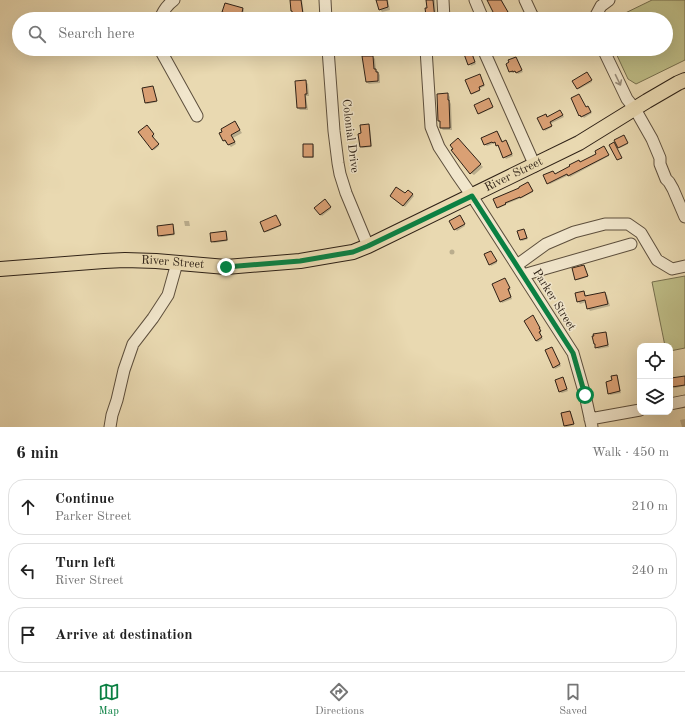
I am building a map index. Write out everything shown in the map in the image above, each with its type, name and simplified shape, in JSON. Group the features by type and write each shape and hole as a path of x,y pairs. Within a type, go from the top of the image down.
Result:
{"main road":[{"name":"River Street","path":"0,269 104,261 148,261 233,267 300,261 353,252 580,143 647,101 685,80"}],"street":[{"path":"163,12 169,3 174,0"},
{"path":"325,0 326,12"},
{"path":"443,0 444,12"},
{"path":"475,0 478,12"},
{"path":"525,0 531,12"},
{"path":"598,12 601,6 609,0"},
{"path":"164,56 197,116"},
{"name":"Colonial Drive","path":"329,56 334,131 340,174 346,193 368,246"},
{"name":"Parker Street","path":"426,56 431,127 439,147 573,353 591,423"},
{"path":"486,56 534,166"},
{"path":"606,56 627,99 635,109 652,139 660,158 660,164 666,179 674,189 684,214"},
{"path":"516,265 546,244 574,232 605,224 628,224 641,234 657,260 672,269 685,266"},
{"path":"523,275 630,244"},
{"path":"110,427 124,370 133,344 168,295 177,263"},
{"path":"673,403 685,401"},
{"path":"591,423 637,411"}],"shaded area":[{"path":"652,0 685,0 685,60 636,84 628,79 617,56 673,56 673,12 627,12"},
{"path":"685,276 685,348 673,350 673,343 664,343 652,282"}],"building":[{"path":"290,0 301,0 303,12 291,11"},
{"path":"376,0 387,0 388,7 379,10"},
{"path":"426,0 433,0 434,12 426,12 425,8 427,8"},
{"path":"487,0 501,0 508,12 493,12"},
{"path":"225,3 243,8 242,12 222,12"},
{"path":"362,56 373,56 374,69 378,72 378,81 366,82"},
{"path":"465,56 473,56 475,62 468,65"},
{"path":"516,57 522,70 516,73 515,71 509,72 506,64 509,62 508,60"},
{"path":"587,72 592,80 577,89 572,81"},
{"path":"480,74 484,85 479,87 480,90 471,94 465,80"},
{"path":"306,80 306,108 297,108 295,81"},
{"path":"153,86 157,101 145,103 142,88"},
{"path":"448,93 450,128 440,128 440,121 438,121 437,94"},
{"path":"579,94 586,107 588,106 591,112 581,117 580,115 579,116 571,98"},
{"path":"489,98 493,107 478,114 474,105"},
{"path":"560,110 563,115 550,122 552,126 543,130 537,118 546,114 547,117"},
{"path":"235,121 240,130 231,135 235,142 228,145 225,140 223,141 219,133 222,132 221,129"},
{"path":"369,124 371,146 360,147 358,134 361,133 360,125"},
{"path":"147,125 154,134 152,136 159,144 152,150 138,132"},
{"path":"497,131 502,142 506,140 512,154 503,158 498,145 496,146 495,142 484,145 481,138"},
{"path":"624,135 628,143 618,148 614,140"},
{"path":"458,138 481,164 470,174 451,150 453,149 450,145"},
{"path":"614,142 622,158 617,160 609,145"},
{"path":"303,144 313,144 313,157 303,157"},
{"path":"604,146 609,155 568,176 567,174 547,184 543,175 553,171 555,174 579,160 580,162 596,154 595,151"},
{"path":"528,182 533,191 497,208 493,199 519,188"},
{"path":"396,187 405,193 408,190 413,194 403,206 390,196"},
{"path":"325,199 331,207 320,215 314,208"},
{"path":"276,215 281,225 264,232 260,222"},
{"path":"460,215 465,224 454,230 449,221"},
{"path":"173,224 174,234 158,236 157,226"},
{"path":"524,229 527,238 520,240 517,231"},
{"path":"226,231 227,240 211,242 210,233"},
{"path":"491,251 497,261 489,265 484,254"},
{"path":"584,265 588,276 575,280 572,268"},
{"path":"505,278 510,288 508,289 511,297 500,302 492,284"},
{"path":"584,291 585,296 605,292 608,304 587,309 585,300 577,302 575,293"},
{"path":"533,315 540,328 541,331 539,332 542,337 536,341 524,321"},
{"path":"606,332 608,345 595,348 592,336 594,336 593,334"},
{"path":"552,347 560,364 553,368 545,350"},
{"path":"617,375 620,391 608,394 606,382 612,380 611,376"},
{"path":"685,376 685,385 673,387 673,378"},
{"path":"563,377 567,389 559,392 555,380"},
{"path":"570,411 574,424 564,426 561,413"}],"route":[{"path":"226,267 300,261 353,252 472,196 573,353 585,395"}]}
